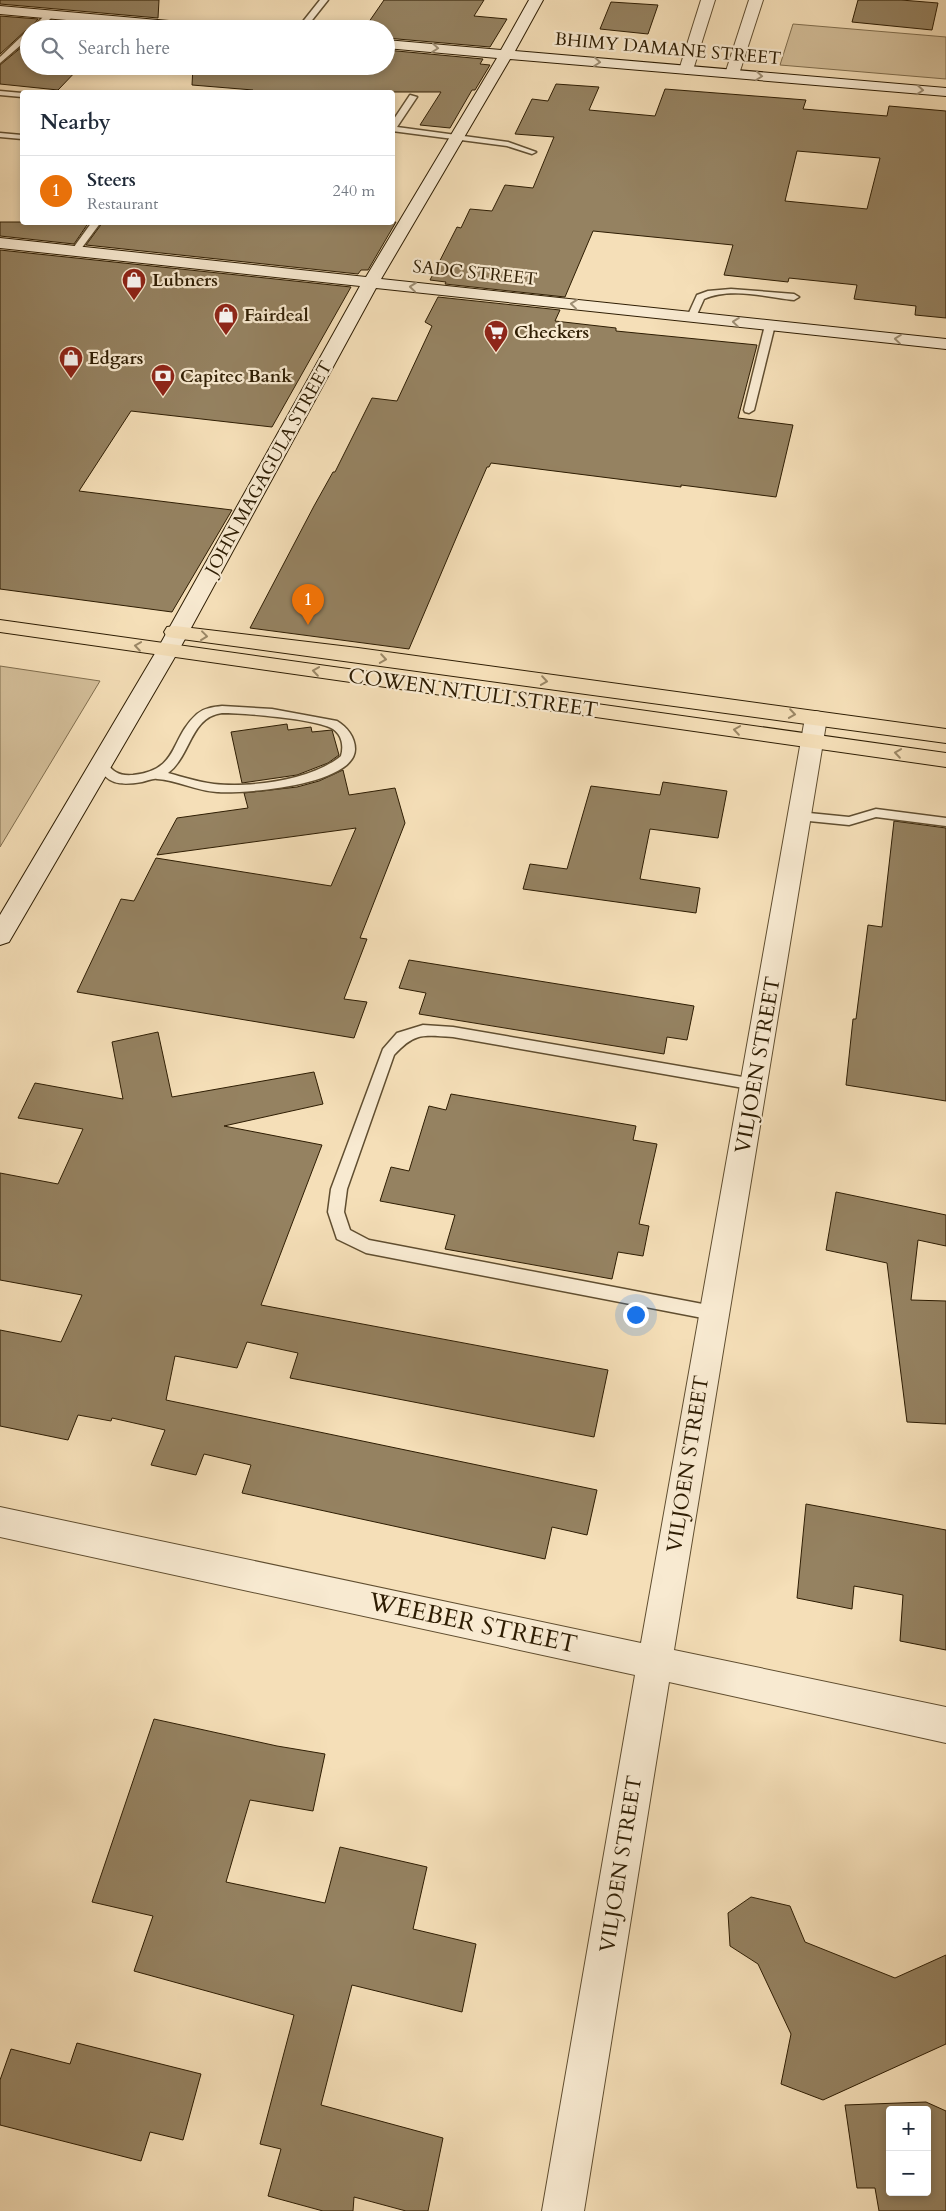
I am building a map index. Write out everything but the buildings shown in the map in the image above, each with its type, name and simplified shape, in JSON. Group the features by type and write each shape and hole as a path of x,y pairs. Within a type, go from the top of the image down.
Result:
{"highway":[{"name":"COWEN NTULI STREET","path":"0,608 173,642"},
{"name":"COWEN NTULI STREET","path":"0,626 173,642 814,729 946,736"},
{"name":"COWEN NTULI STREET","path":"814,729 946,760"}],"street":[{"name":"JOHN MAGAGULA STREET","path":"0,936 100,763 173,642 372,282 536,0"},
{"path":"686,70 708,0"},
{"path":"732,74 756,0"},
{"path":"0,10 116,20"},
{"name":"BHIMY DAMANE STREET","path":"395,45 946,92"},
{"name":"SADC STREET","path":"0,243 946,344"},
{"name":"VILJOEN STREET","path":"563,2211 713,1313 755,1084 814,729"},
{"name":"WEEBER STREET","path":"0,1522 946,1725"}],"lane":[{"path":"308,20 324,0"},
{"path":"44,20 50,14"},
{"path":"0,61 20,42"},
{"path":"0,93 20,95"},
{"path":"395,124 413,97"},
{"path":"395,129 508,144 532,152"},
{"path":"0,135 20,137"},
{"path":"75,251 95,225"},
{"path":"692,317 700,297 708,293 744,292 794,297"},
{"path":"749,410 770,325"},
{"path":"100,763 109,776 114,778 127,780 155,774 166,768 198,720 212,711 248,711 333,724 340,727 345,733 349,744 347,758 338,766 318,775 282,783 217,788 155,774"},
{"path":"799,816 849,821 876,813 946,822"},
{"path":"713,1313 366,1246 343,1234 336,1212 339,1189 388,1053 402,1037 423,1030 453,1032 755,1084"}],"shaded area":[{"path":"793,24 946,37 946,79 780,65"},
{"path":"0,666 100,681 0,847"}],"place":[{"name":"Lubners","path":"134,301"},
{"name":"Fairdeal","path":"226,336"},
{"name":"Checkers","path":"496,353"},
{"name":"Edgars","path":"71,379"},
{"name":"Capitec Bank","path":"163,397"},
{"name":"Steers","path":"308,625"}]}
